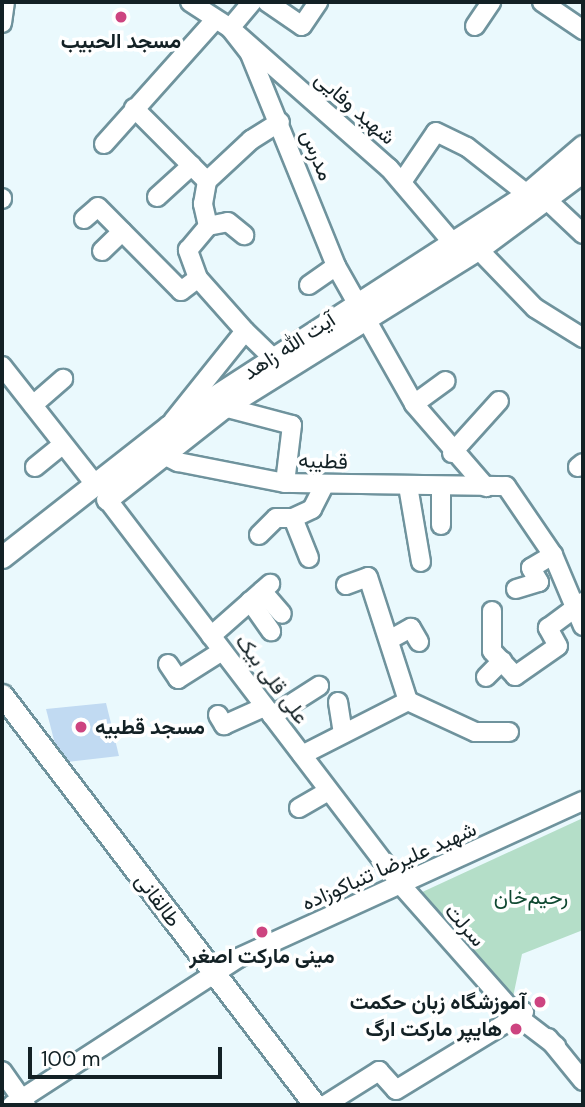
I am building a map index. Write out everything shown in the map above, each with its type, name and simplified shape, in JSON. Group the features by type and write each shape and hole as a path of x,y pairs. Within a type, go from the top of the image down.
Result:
{"main road":[{"name":"آیت الله زاهد","path":"2,556 162,454 453,243 527,194 583,146"},
{"name":"آیت الله زاهد","path":"101,492 169,426 272,357 478,249 548,201 583,171"},
{"name":"طالقانی","path":"2,695 315,1105"}],"street":[{"path":"2,23 4,2"},
{"path":"190,2 223,24"},
{"path":"104,144 134,108 223,24 251,2"},
{"path":"267,2 302,26 318,2"},
{"path":"475,26 491,2"},
{"path":"542,2 578,24"},
{"name":"مدرس","path":"223,24 250,54 280,122 336,266 360,311"},
{"name":"شهید وفایی","path":"223,24 402,182 453,243"},
{"path":"134,108 207,181"},
{"path":"208,226 203,204 207,181 251,140 280,122"},
{"path":"402,182 436,132 467,146 527,194"},
{"path":"157,197 192,165"},
{"path":"548,201 583,234"},
{"path":"83,219 98,207 181,291 198,278"},
{"path":"244,235 228,222 208,226 188,250 198,278 272,357"},
{"path":"102,251 122,232"},
{"path":"478,249 535,308 583,338"},
{"path":"309,285 336,266"},
{"name":"قطیبه","path":"360,311 414,404 452,453 486,487"},
{"path":"169,426 245,331"},
{"name":"علی قلی بیک","path":"3,372 33,405 101,492 402,886"},
{"path":"33,405 63,379"},
{"path":"414,404 446,381"},
{"path":"452,453 499,401"},
{"path":"224,407 292,425 285,483"},
{"path":"35,467 63,444"},
{"name":"قطیبه","path":"162,454 178,462 285,483 506,486 552,555 580,605 583,626"},
{"path":"259,534 276,518 293,518 312,509 324,485"},
{"path":"408,486 421,562"},
{"path":"441,486 441,525"},
{"path":"293,518 309,558"},
{"path":"516,589 540,582 531,568 552,555"},
{"path":"346,584 368,578 408,701 475,732 509,732"},
{"path":"211,636 261,592"},
{"path":"261,592 282,614"},
{"path":"261,592 271,631"},
{"path":"492,611 492,651 515,676 558,646 548,628 580,605"},
{"path":"388,640 411,628 419,642"},
{"path":"168,664 178,679 222,651"},
{"path":"486,677 502,661"},
{"path":"218,715 224,725 268,712 319,686"},
{"path":"302,755 408,701"},
{"path":"338,702 343,734"},
{"path":"299,808 329,791"},
{"name":"شهید علیرضا تنباکوزاده","path":"20,1103 214,973 583,801"},
{"name":"سرلت","path":"402,886 496,993 556,1046 576,1060 583,1081"},
{"path":"325,1105 379,1071 396,1090 521,1014"},
{"path":"2,1071 20,1103"}],"green space":[{"name":"رحیم‌خان","path":"583,818 583,930 522,954 513,997 418,894"}],"building":[{"name":"مسجد قطبیه","path":"106,703 119,756 67,762 55,744 46,709"}],"place":[{"name":"مسجد الحبیب","path":"121,17"},
{"name":"مسجد قطبیه","path":"81,727"},
{"name":"مینی مارکت اصغر","path":"262,932"},
{"name":"آموزشگاه زبان حکمت","path":"540,1002"},
{"name":"هایپر مارکت ارگ","path":"516,1029"}]}
